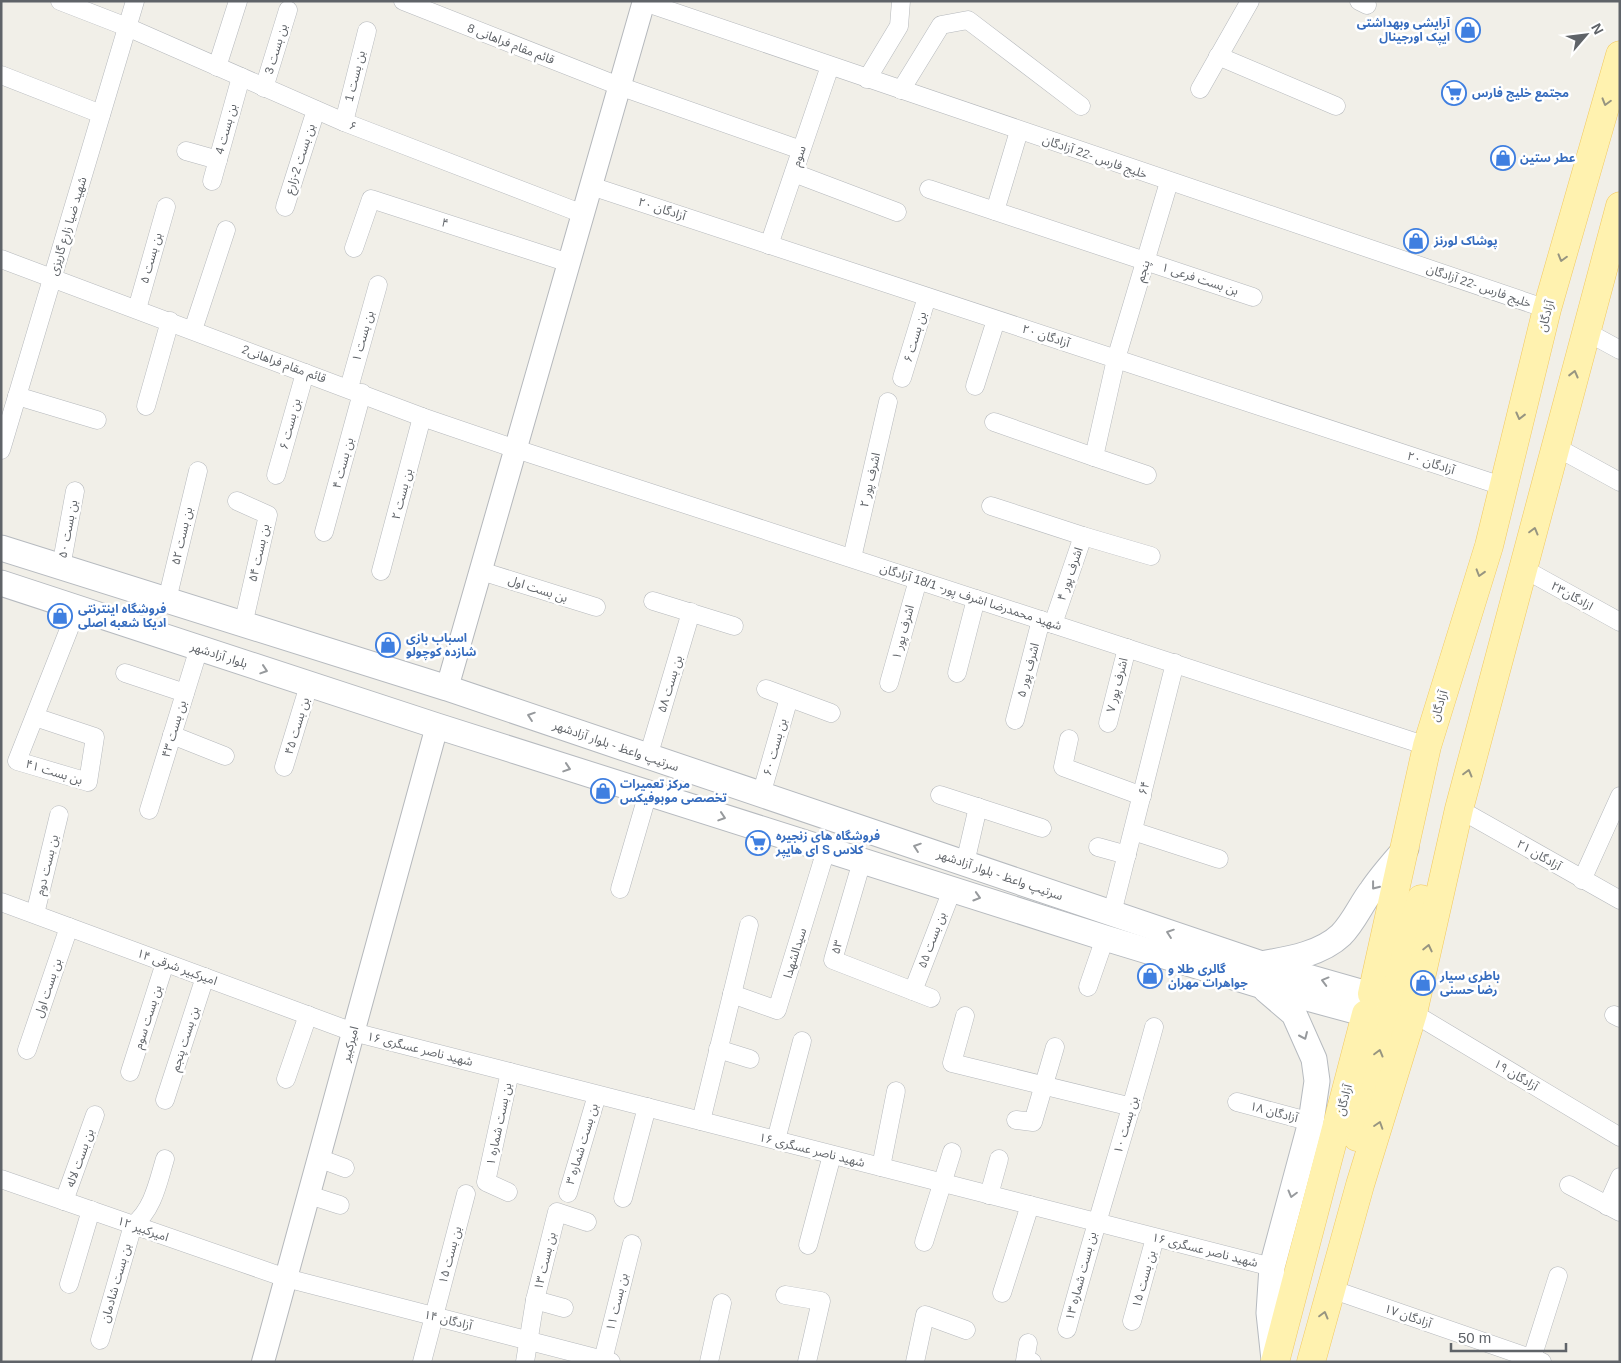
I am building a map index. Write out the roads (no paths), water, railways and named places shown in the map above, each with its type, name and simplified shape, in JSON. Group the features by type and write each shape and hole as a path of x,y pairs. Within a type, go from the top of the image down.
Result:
{"main road":[{"name":"آزادگان","path":"1311,1362 1360,1185 1386,1009 1406,848 1427,746 1488,546 1547,309 1620,55"},
{"name":"آزادگان","path":"1275,1362 1386,1009 1457,820 1585,331 1619,214"},
{"name":"سرتیپ واعظ - بلوار آزادشهر","path":"1,548 447,688 965,863 1112,913 1262,975"},
{"name":"بلوار آزادشهر","path":"1,583 437,726"},
{"name":"سرتیپ واعظ - بلوار آزادشهر","path":"437,726 1105,938 1262,975 1386,1009"},
{"path":"1275,1362 1268,1313 1272,1267 1311,1122 1317,1081 1314,1059 1294,1014 1262,975 1290,960 1320,948 1341,935 1371,891 1406,848"}],"street":[{"name":"۶","path":"60,1 127,27 344,122 583,214"},
{"name":"شهید ضیا زارع گاریزی","path":"1,450 134,1"},
{"path":"216,67 238,1"},
{"name":"8 قائم مقام فراهانی","path":"403,1 619,86 801,150"},
{"path":"867,79 899,26 901,1"},
{"path":"1200,89 1250,1"},
{"path":"447,688 644,2"},
{"name":"خلیج فارس -22 آزادگان","path":"644,2 1547,309"},
{"name":"بن بست 3","path":"264,88 288,10"},
{"path":"901,90 941,25 968,20 1081,106"},
{"name":"بن بست 1","path":"344,122 367,31"},
{"path":"1218,56 1336,106"},
{"name":"سوم","path":"769,245 830,66"},
{"path":"1,75 101,114"},
{"name":"بن بست 4","path":"212,181 241,78"},
{"name":"بن بست 2-زارع","path":"285,207 316,110"},
{"path":"995,211 1019,131"},
{"path":"186,151 218,160"},
{"path":"794,173 897,212"},
{"name":"پنجم","path":"1094,457 1116,359 1170,182"},
{"name":"۲۰ آزادگان","path":"591,186 1502,486"},
{"name":"بن بست فرعی ۱","path":"928,189 1253,297"},
{"name":"۴","path":"354,248 371,199 569,263"},
{"name":"بن بست ۵","path":"137,309 166,207"},
{"path":"193,330 226,230"},
{"name":"2قائم مقام فراهانی","path":"1,259 422,417 516,449"},
{"name":"بن بست ۱","path":"355,391 378,285"},
{"name":"بن بست ۶","path":"902,378 927,297"},
{"path":"975,386 996,320"},
{"path":"146,406 170,321"},
{"path":"1585,331 1620,350"},
{"name":"بن بست ۶","path":"276,475 305,373"},
{"name":"بن بست ۴","path":"324,532 355,391"},
{"path":"17,396 98,420"},
{"name":"۲ اشرف پور","path":"852,558 888,402"},
{"name":"بن بست ۲","path":"381,571 422,417"},
{"path":"994,422 1147,474"},
{"path":"1556,447 1620,482"},
{"name":"شهید محمدرضا اشرف پور- 18/1 آزادگان","path":"516,449 1427,746"},
{"name":"بن بست ۵۲","path":"167,600 198,471"},
{"name":"بن بست ۵۰","path":"61,567 75,491"},
{"name":"بن بست ۵۴","path":"237,500 268,515 243,624"},
{"path":"991,506 1083,536"},
{"name":"۴ اشرف پور","path":"1047,622 1083,536 1152,556"},
{"name":"۲۳ازادگان","path":"1524,569 1620,622"},
{"name":"بن بست اول","path":"481,571 596,607"},
{"name":"۱ اشرف پور","path":"889,684 918,580"},
{"path":"957,673 976,598"},
{"path":"652,601 734,626"},
{"name":"بن بست ۴۱","path":"35,717 95,737 88,782 17,761 77,608"},
{"name":"بن بست ۵۸","path":"648,756 691,612"},
{"name":"۵ اشرف پور","path":"1014,720 1047,622"},
{"name":"بن بست ۴۳","path":"149,810 199,648"},
{"name":"۷ اشرف پور","path":"1108,723 1127,648"},
{"name":"۶۴","path":"1112,913 1175,663"},
{"path":"125,673 185,693"},
{"name":"بن بست ۴۵","path":"284,767 310,685"},
{"path":"766,689 830,713"},
{"name":"بن بست ۶۰","path":"761,795 789,698"},
{"name":"امیرکبیر","path":"267,1361 286,1278 318,1158 437,726"},
{"path":"172,735 226,756"},
{"path":"1070,739 1063,767 1142,796"},
{"path":"620,889 648,793"},
{"path":"940,795 1042,828"},
{"path":"1582,880 1620,796"},
{"path":"965,863 978,807"},
{"name":"بن بست دوم","path":"35,914 59,815"},
{"name":"۲۱ آزادگان","path":"1457,820 1620,900"},
{"path":"1133,831 1220,856"},
{"path":"1098,847 1127,854"},
{"name":"سیدالشهدا","path":"732,994 777,1010 826,850"},
{"name":"۵۳","path":"862,861 833,960 931,998"},
{"name":"بن بست ۵۵","path":"913,991 952,890"},
{"name":"۱۴ امیرکبیر شرقی","path":"1,902 353,1032"},
{"path":"701,1121 749,925"},
{"name":"بن بست اول","path":"27,1050 69,926"},
{"path":"1088,987 1105,938"},
{"name":"بن بست سوم","path":"130,1072 165,962"},
{"name":"بن بست پنجم","path":"165,1100 205,977"},
{"name":"۱۹ آزادگان","path":"1386,1009 1620,1137"},
{"path":"286,1079 308,1016"},
{"path":"965,1016 952,1063 1132,1107"},
{"name":"بن بست ۱۰","path":"1095,1222 1132,1107 1154,1027"},
{"name":"۱۶ شهید ناصر عسگری","path":"353,1032 1272,1267"},
{"path":"776,1140 802,1041"},
{"path":"1016,1120 1033,1122 1055,1047"},
{"path":"718,1048 750,1059"},
{"name":"بن بست شماره ۱","path":"508,1192 486,1182 510,1072"},
{"path":"881,1167 896,1091"},
{"name":"بن بست شماره ۳","path":"568,1192 597,1095"},
{"name":"۱۸ آزادگان","path":"1237,1102 1311,1122"},
{"path":"623,1198 648,1108"},
{"name":"بن بست لاله","path":"64,1201 95,1114"},
{"path":"924,1242 952,1152"},
{"path":"808,1245 832,1155"},
{"path":"318,1158 345,1168"},
{"path":"989,1195 999,1158"},
{"path":"133,1225 142,1218 150,1205 165,1159"},
{"path":"1569,1185 1614,1209 1620,1177"},
{"name":"امیرکبیر ۱۲","path":"1,1179 286,1278"},
{"name":"بن بست ۱۵","path":"422,1362 466,1194"},
{"path":"309,1195 340,1205"},
{"path":"1002,1293 1030,1205"},
{"path":"69,1284 91,1210"},
{"name":"بن بست ۱۳","path":"525,1362 530,1341 535,1300 557,1212 587,1222"},
{"name":"بن بست شماره ۱۳","path":"1067,1329 1095,1222"},
{"name":"بن بست شادمان","path":"100,1340 133,1225"},
{"name":"بن بست ۱۵","path":"1132,1321 1155,1238"},
{"name":"بن بست ۱۱","path":"607,1361 632,1244"},
{"path":"1537,1360 1558,1276"},
{"name":"۱۴ آزادگان","path":"286,1278 530,1341 585,1359 607,1361"},
{"name":"۱۷ آزادگان","path":"1331,1289 1537,1360"},
{"path":"785,1295 821,1301 807,1362"},
{"path":"535,1300 564,1308"},
{"path":"710,1362 722,1303"},
{"path":"915,1362 924,1315 966,1330"},
{"path":"1028,1343 1025,1361 1032,1362"}],"place":[{"name":"آرایشی وبهداشتی ایپک اورجینال","path":"1468,30"},
{"name":"مجتمع خلیج فارس","path":"1454,93"},
{"name":"عطر ستین","path":"1503,158"},
{"name":"پوشاک لورنز","path":"1416,241"},
{"name":"فروشگاه اینترنتی ادیکا شعبه اصلی","path":"60,616"},
{"name":"اسباب بازی شازده کوچولو","path":"388,645"},
{"name":"مرکز تعمیرات تخصصی موبوفیکس","path":"603,791"},
{"name":"فروشگاه های زنجیره ای هایپر S کلاس","path":"758,843"},
{"name":"گالری طلا و جواهرات مهران","path":"1150,976"},
{"name":"باطری سیار رضا حسنی","path":"1423,983"}]}
